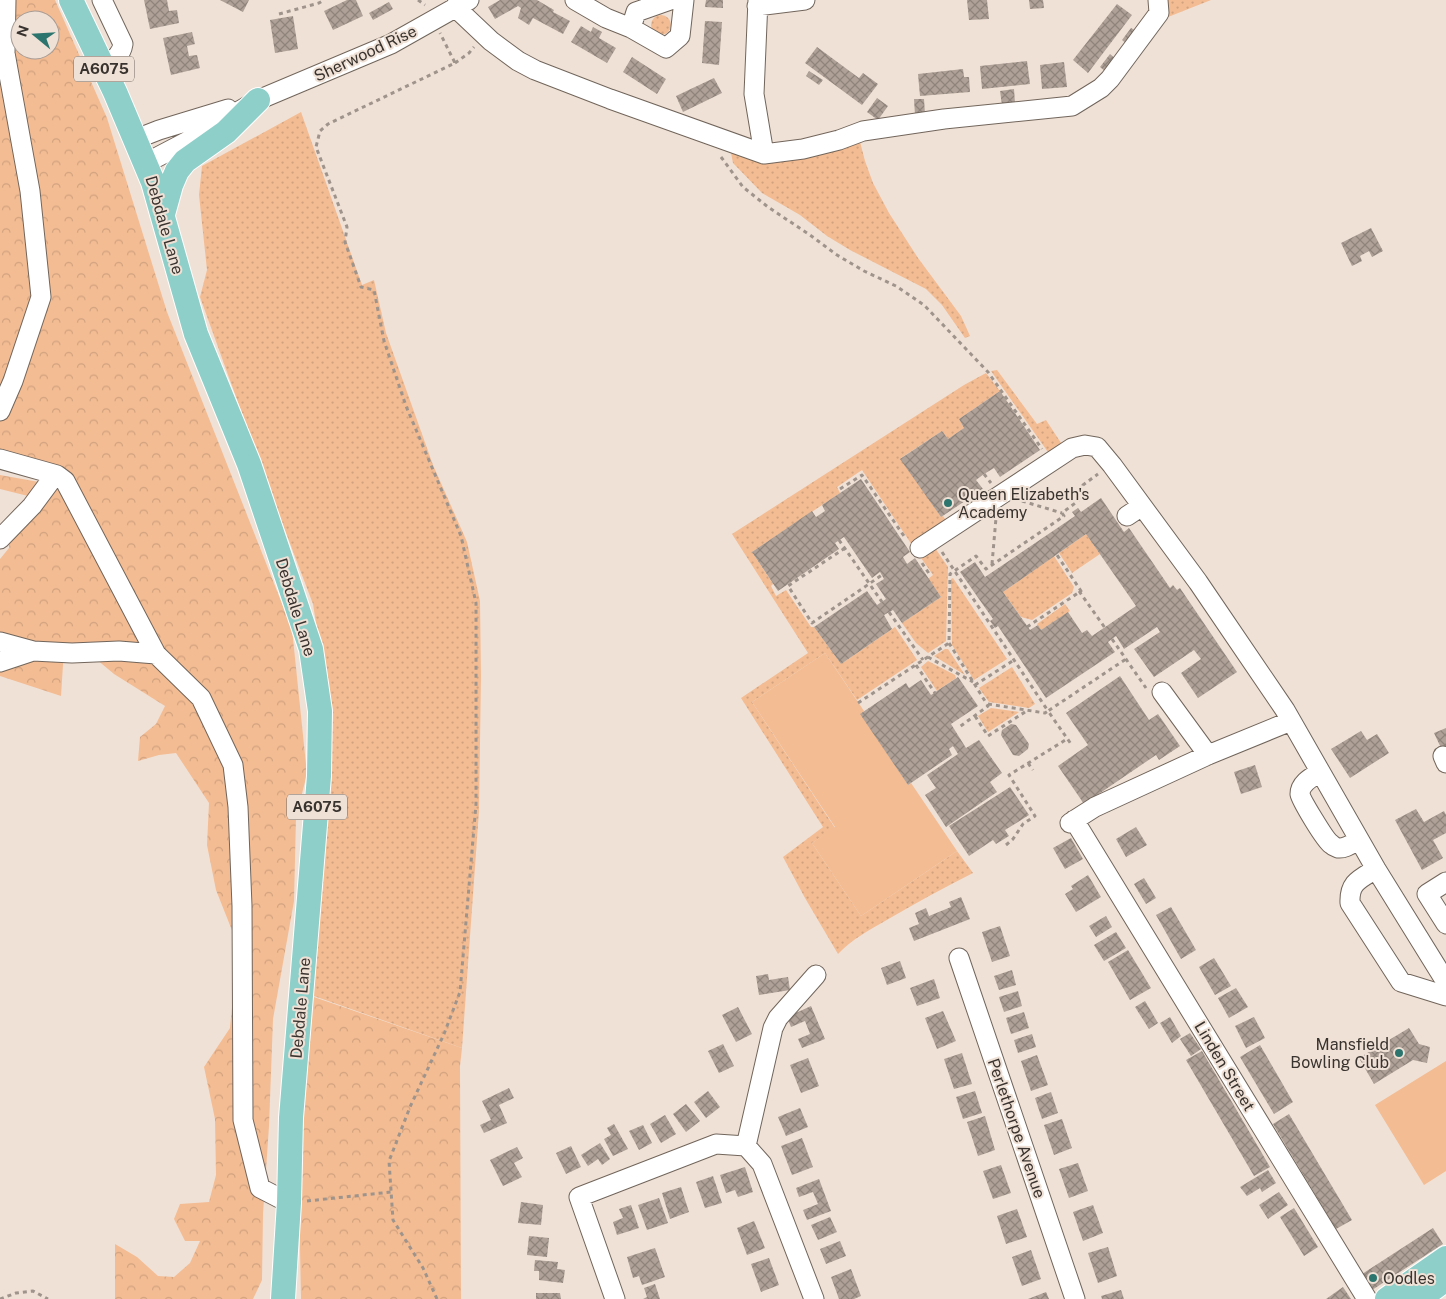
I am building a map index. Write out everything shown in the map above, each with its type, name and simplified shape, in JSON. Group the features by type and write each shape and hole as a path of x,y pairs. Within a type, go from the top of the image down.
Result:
{"main road":[{"name":"Debdale Lane","path":"71,0 115,92 146,163 196,334 250,464 311,649 320,711 319,776 291,1118 289,1203 283,1299"},
{"path":"163,216 171,185 177,171 185,161 226,132 258,100"},
{"path":"1387,1299 1446,1258"},
{"path":"1419,1299 1446,1279"}],"street":[{"path":"0,411 13,381 41,297 30,191 5,53 6,0"},
{"path":"102,0 123,44 118,56 102,66"},
{"path":"575,0 666,48 680,36 684,0"},
{"path":"631,28 636,12 670,0"},
{"path":"764,154 754,94 757,3 805,0"},
{"path":"464,9 491,41 518,61 536,70 610,99 764,154 803,149 839,140 864,131 944,119 1072,106 1101,88 1110,79 1159,13 1158,0"},
{"name":"Sherwood Rise","path":"136,139 159,130 258,100 391,44 464,9"},
{"name":"Sherwood Rise","path":"146,163 258,100"},
{"path":"921,548 1072,448 1097,447 1112,464 1135,511 1198,582 1291,721 1376,869 1446,982"},
{"path":"0,459 55,475 65,481 156,654 201,698 234,765 238,807 241,896 243,1120 260,1188 289,1203"},
{"path":"0,539 32,506 55,475"},
{"path":"0,642 32,650 72,652 119,651 156,654"},
{"path":"0,662 32,650"},
{"path":"1154,690 1208,755 1291,721"},
{"name":"Linden Street","path":"1208,755 1095,807 1076,826 1367,1299"},
{"path":"1320,772 1310,778 1304,785 1300,792 1302,801 1330,844 1338,848 1360,840"},
{"path":"1376,869 1355,882 1349,892 1350,903 1401,982 1446,996"},
{"path":"1446,882 1427,894 1446,924"},
{"name":"Perlethorpe Avenue","path":"959,958 1075,1299"},
{"path":"746,1146 773,1028 778,1018 816,975"},
{"path":"615,1299 579,1197 716,1144 746,1146 762,1164 814,1299"}],"path":[{"path":"279,14 324,0"},
{"path":"437,1299 423,1268 394,1220 389,1161 410,1107 444,1034 460,992 476,804 476,603 461,536 406,406 384,341 374,290 361,287 345,242 347,227 316,147 320,131 328,124 455,63 469,53 476,44 464,9"},
{"path":"438,29 455,63"},
{"path":"716,151 743,187 768,207 836,255 896,286 924,305 988,372 1051,462"},
{"path":"1062,513 1078,501 1082,485 1112,464"},
{"path":"840,489 862,475 921,548 954,570 1070,744"},
{"path":"992,564 1000,496 1062,513"},
{"path":"1062,513 1064,516 986,569 976,556 950,574 949,643 987,704 1045,713 1126,659"},
{"path":"839,540 882,602"},
{"path":"845,548 788,586 812,622 882,575"},
{"path":"921,548 930,575"},
{"path":"1057,555 1105,628"},
{"path":"1028,626 1080,591"},
{"path":"889,612 923,660"},
{"path":"1112,639 1126,659 1154,690"},
{"path":"858,703 949,643"},
{"path":"928,657 974,684"},
{"path":"974,684 1014,660"},
{"path":"916,665 935,693"},
{"path":"958,728 988,706 987,704"},
{"path":"975,716 988,736 1028,710"},
{"path":"1006,845 1013,839 1023,824 1035,816 1009,775 1067,739"},
{"path":"1028,763 1033,770"},
{"path":"289,1203 391,1192"},
{"path":"0,1299 33,1290 48,1299"}],"green space":[{"path":"0,0 55,0 59,10 10,10 10,60 60,60 60,11 107,118 167,312 292,629 307,774 296,817 294,901 273,1019 263,1214 262,1280 253,1299 115,1299 115,1244 137,1257 158,1276 174,1277 190,1263 200,1241 185,1241 174,1219 180,1204 209,1202 216,1175 215,1119 204,1067 230,1028 234,985 235,938 216,890 207,845 209,803 176,753 159,755 138,761 140,737 156,724 165,706 114,674 90,654 64,649 61,696 0,676 0,559 9,548 10,531 44,500 0,489 0,475 50,484 18,456 0,449"},
{"path":"1161,0 1211,0 1163,19"},
{"path":"661,15 668,18 671,25 668,32 661,35 654,32 651,25 654,18"},
{"path":"301,112 362,285 374,280 386,333 433,465 467,542 480,601 479,811 462,1048 311,995 327,693 313,604 200,297 207,270 199,195 202,166"},
{"path":"859,138 873,183 889,213 918,258 961,316 970,336 965,338 942,305 926,289 850,250 827,236 800,215 762,193 733,163 730,148"},
{"path":"997,370 1037,424 1046,420 1063,446 1050,455 991,371"},
{"path":"986,373 1000,391 959,419 964,428 948,439 942,431 901,458 941,517 943,516 949,525 914,548 862,470 837,487 840,493 752,552 773,584 771,586 776,596 786,590 811,627 814,627 841,664 895,627 917,660 857,700 825,653 752,702 835,828 812,843 861,916 957,851 973,873 867,932 838,954 783,857 823,827 741,698 808,653 732,534 964,385"},
{"path":"1086,534 1100,554 1072,573 1059,553"},
{"path":"933,545 948,567 946,641 928,653 916,643 902,623 941,597 928,579 933,575 919,555"},
{"path":"1054,556 1074,587 1072,593 1032,620 1021,617 1003,592"},
{"path":"953,578 1007,659 974,680 952,645 951,579"},
{"path":"1065,604 1070,611 1041,630 1037,624"},
{"path":"948,649 965,675 934,656"},
{"path":"825,653 864,711 861,714 908,785 911,783 957,851 861,916 812,843 835,827 752,702"},
{"path":"928,661 955,675 956,678 937,691 921,667"},
{"path":"1012,667 1035,704 1029,708 989,702 979,688"},
{"path":"991,708 1019,712 988,732 978,716"},
{"path":"311,996 462,1048 460,1066 461,1299 301,1299 299,1193"},
{"path":"1446,1061 1446,1171 1424,1185 1375,1105"}],"building":[{"path":"144,0 167,0 169,11 177,10 179,23 150,29"},
{"path":"220,0 249,0 243,12"},
{"path":"347,0 356,0 363,16 333,30 324,11"},
{"path":"500,0 537,0 554,10 553,12 570,21 563,34 533,18 529,25 518,18 521,8 518,6 495,19 488,7"},
{"path":"706,0 723,0 723,8 705,7"},
{"path":"967,0 987,0 989,19 969,20"},
{"path":"1029,0 1043,0 1044,8 1030,9"},
{"path":"389,2 393,9 373,20 369,13"},
{"path":"1117,4 1132,15 1088,73 1073,60"},
{"path":"293,16 298,49 275,53 270,20"},
{"path":"705,21 722,22 719,65 702,63"},
{"path":"581,26 591,32 593,27 602,32 599,38 616,48 607,63 571,42"},
{"path":"1131,28 1138,32 1128,45 1122,40"},
{"path":"192,32 195,44 187,46 189,56 197,55 200,68 171,75 163,38"},
{"path":"817,47 859,78 863,73 878,84 862,105 805,63"},
{"path":"1110,54 1116,59 1106,72 1100,67"},
{"path":"632,57 666,79 657,94 623,72"},
{"path":"1027,61 1030,84 982,89 980,66"},
{"path":"1064,62 1067,87 1042,89 1040,65"},
{"path":"963,69 964,77 969,77 970,92 920,96 918,74"},
{"path":"809,71 823,80 819,85 806,76"},
{"path":"714,78 722,93 683,112 676,96"},
{"path":"1014,89 1015,103 1002,105 1000,91"},
{"path":"877,98 888,106 878,120 867,112"},
{"path":"914,99 924,99 925,114 915,115"},
{"path":"1371,228 1383,251 1372,257 1369,251 1360,256 1362,261 1352,266 1341,243"},
{"path":"1000,391 1040,450 1000,477 994,468 984,474 976,480 983,489 941,517 900,459 942,431 948,439 964,428 959,419"},
{"path":"861,479 910,552 903,557 907,564 915,558 941,597 902,623 893,610 884,615 892,629 841,664 814,627 867,591 877,605 886,599 876,584 884,579 880,572 872,578 844,537 835,543 839,549 778,591 752,552 812,511 816,517 825,511 822,505"},
{"path":"1101,498 1124,532 1129,528 1170,588 1173,585 1177,590 1180,588 1237,672 1198,698 1181,673 1201,659 1194,650 1154,677 1134,649 1160,632 1157,627 1124,649 1116,636 1108,642 1115,652 1046,698 998,626 995,628 990,621 993,619 960,572 975,562 985,577 1075,516 1072,512 1078,508 1081,512","holes":["1086,534 1136,606 1092,636 1087,630 1082,633 1068,612 1041,630 1038,625 1030,630 1003,592"]},
{"path":"1120,676 1149,720 1158,714 1180,746 1159,760 1156,755 1084,804 1058,766 1088,745 1066,713"},
{"path":"958,677 978,706 951,724 966,748 979,740 1002,773 990,782 997,792 946,827 925,795 936,788 927,775 958,754 953,746 949,749 952,755 908,785 860,714 906,683 909,688 921,680 931,695"},
{"path":"1011,724 1016,725 1029,744 1028,749 1019,756 1013,755 1001,735 1002,730"},
{"path":"1446,728 1446,748 1442,750 1434,733"},
{"path":"1361,731 1367,740 1377,734 1389,753 1350,778 1331,749"},
{"path":"1255,765 1262,787 1241,794 1234,772"},
{"path":"1010,787 1029,815 1005,830 1009,836 996,844 993,840 969,856 949,826"},
{"path":"1416,809 1424,822 1444,811 1446,815 1446,833 1433,840 1443,858 1422,870 1395,820"},
{"path":"1136,827 1147,845 1126,857 1116,839"},
{"path":"1071,838 1083,859 1065,869 1053,848"},
{"path":"1088,875 1101,897 1076,912 1065,894 1073,889 1071,886"},
{"path":"1144,878 1156,898 1146,904 1134,884"},
{"path":"961,897 970,919 914,941 909,928 919,924 915,913 926,908 929,916 951,907 949,902"},
{"path":"1171,907 1196,950 1181,959 1156,915"},
{"path":"1106,916 1112,927 1096,937 1089,926"},
{"path":"1000,926 1010,956 992,962 982,932"},
{"path":"1116,932 1126,948 1104,961 1094,945"},
{"path":"1128,950 1151,988 1130,1000 1108,962"},
{"path":"1214,958 1231,986 1215,995 1199,967"},
{"path":"900,961 906,978 887,985 881,968"},
{"path":"1012,970 1016,985 999,990 994,976"},
{"path":"768,974 769,980 788,977 790,990 759,995 756,976"},
{"path":"934,979 940,998 917,1006 910,988"},
{"path":"1236,988 1248,1007 1229,1018 1218,998"},
{"path":"1018,991 1022,1006 1004,1012 999,997"},
{"path":"1145,1001 1158,1023 1149,1029 1135,1007"},
{"path":"811,1006 825,1039 802,1048 798,1039 810,1034 805,1021 791,1027 787,1017"},
{"path":"738,1007 752,1034 736,1042 722,1015"},
{"path":"943,1011 956,1041 937,1049 925,1018"},
{"path":"1024,1012 1029,1028 1011,1034 1006,1018"},
{"path":"1170,1017 1181,1036 1172,1043 1160,1023"},
{"path":"1254,1017 1265,1038 1246,1048 1235,1026"},
{"name":"Mansfield Bowling Club","path":"1409,1028 1419,1044 1430,1047 1427,1063 1413,1060 1374,1084 1359,1058"},
{"path":"1190,1033 1201,1049 1191,1056 1180,1039"},
{"path":"1032,1034 1036,1047 1018,1053 1014,1040"},
{"path":"723,1044 734,1066 719,1073 708,1051"},
{"path":"1260,1045 1293,1102 1274,1114 1240,1057"},
{"path":"1202,1051 1270,1167 1254,1176 1186,1060"},
{"path":"962,1053 972,1084 954,1089 944,1059"},
{"path":"1037,1055 1048,1085 1031,1091 1021,1061"},
{"path":"808,1058 819,1086 801,1093 790,1065"},
{"path":"509,1088 514,1098 499,1105 507,1123 484,1133 480,1125 491,1120 482,1101"},
{"path":"708,1091 720,1107 706,1118 694,1102"},
{"path":"975,1091 982,1113 963,1119 956,1097"},
{"path":"1051,1092 1058,1113 1042,1119 1035,1098"},
{"path":"686,1104 700,1121 686,1132 673,1114"},
{"path":"800,1108 808,1127 786,1136 778,1117"},
{"path":"1289,1114 1352,1220 1336,1229 1273,1124"},
{"path":"665,1115 676,1134 661,1143 650,1124"},
{"path":"985,1116 995,1150 978,1156 967,1122"},
{"path":"1062,1119 1072,1148 1054,1155 1044,1125"},
{"path":"614,1124 628,1149 613,1156 604,1139 611,1135 607,1128"},
{"path":"643,1125 652,1143 639,1150 629,1131"},
{"path":"802,1138 813,1167 792,1175 781,1146"},
{"path":"600,1143 610,1159 602,1165 598,1159 588,1166 581,1155"},
{"path":"571,1146 581,1167 566,1174 556,1153"},
{"path":"517,1147 523,1158 514,1163 522,1177 503,1186 490,1160"},
{"path":"1078,1163 1088,1191 1069,1198 1059,1169"},
{"path":"1001,1165 1011,1193 993,1199 983,1171"},
{"path":"745,1167 753,1192 738,1197 735,1190 726,1193 720,1175"},
{"path":"1268,1170 1276,1183 1262,1192 1260,1188 1247,1196 1240,1187"},
{"path":"713,1176 722,1203 705,1208 696,1182"},
{"path":"819,1179 831,1211 807,1220 803,1210 818,1204 813,1192 799,1197 796,1188"},
{"path":"681,1187 689,1212 670,1219 662,1193"},
{"path":"1279,1192 1288,1205 1268,1219 1259,1205"},
{"path":"659,1198 668,1223 647,1230 638,1205"},
{"path":"521,1202 543,1205 541,1225 518,1223"},
{"path":"631,1205 639,1228 617,1235 613,1222 623,1218 619,1209"},
{"path":"1093,1205 1103,1233 1083,1241 1073,1212"},
{"path":"1294,1208 1318,1247 1304,1256 1280,1217"},
{"path":"1017,1209 1027,1237 1006,1244 997,1216"},
{"path":"830,1217 837,1232 818,1240 811,1225"},
{"path":"754,1221 765,1248 747,1255 737,1228"},
{"path":"1433,1228 1443,1244 1369,1292 1359,1276"},
{"path":"529,1236 549,1238 547,1257 527,1255"},
{"path":"840,1241 846,1256 826,1264 820,1249"},
{"path":"1108,1247 1117,1276 1098,1283 1088,1253"},
{"path":"655,1248 665,1277 642,1285 639,1276 633,1278 627,1257"},
{"path":"1031,1250 1041,1279 1022,1286 1012,1257"},
{"path":"769,1258 779,1285 761,1292 751,1264"},
{"path":"535,1260 558,1262 557,1269 565,1270 563,1283 539,1280 539,1271 534,1271"},
{"path":"851,1269 861,1296 854,1299 839,1299 831,1277"},
{"path":"655,1284 660,1299 643,1299 647,1297 644,1288"},
{"path":"1343,1287 1351,1299 1326,1299"},
{"path":"1121,1290 1124,1299 1102,1299 1101,1296"},
{"path":"1046,1292 1049,1299 1028,1299"},
{"path":"536,1293 560,1293 561,1299 536,1299"}],"place":[{"name":"Queen Elizabeth's Academy","path":"948,503"},
{"name":"Mansfield Bowling Club","path":"1399,1053"},
{"name":"Oodles","path":"1373,1278"}]}
